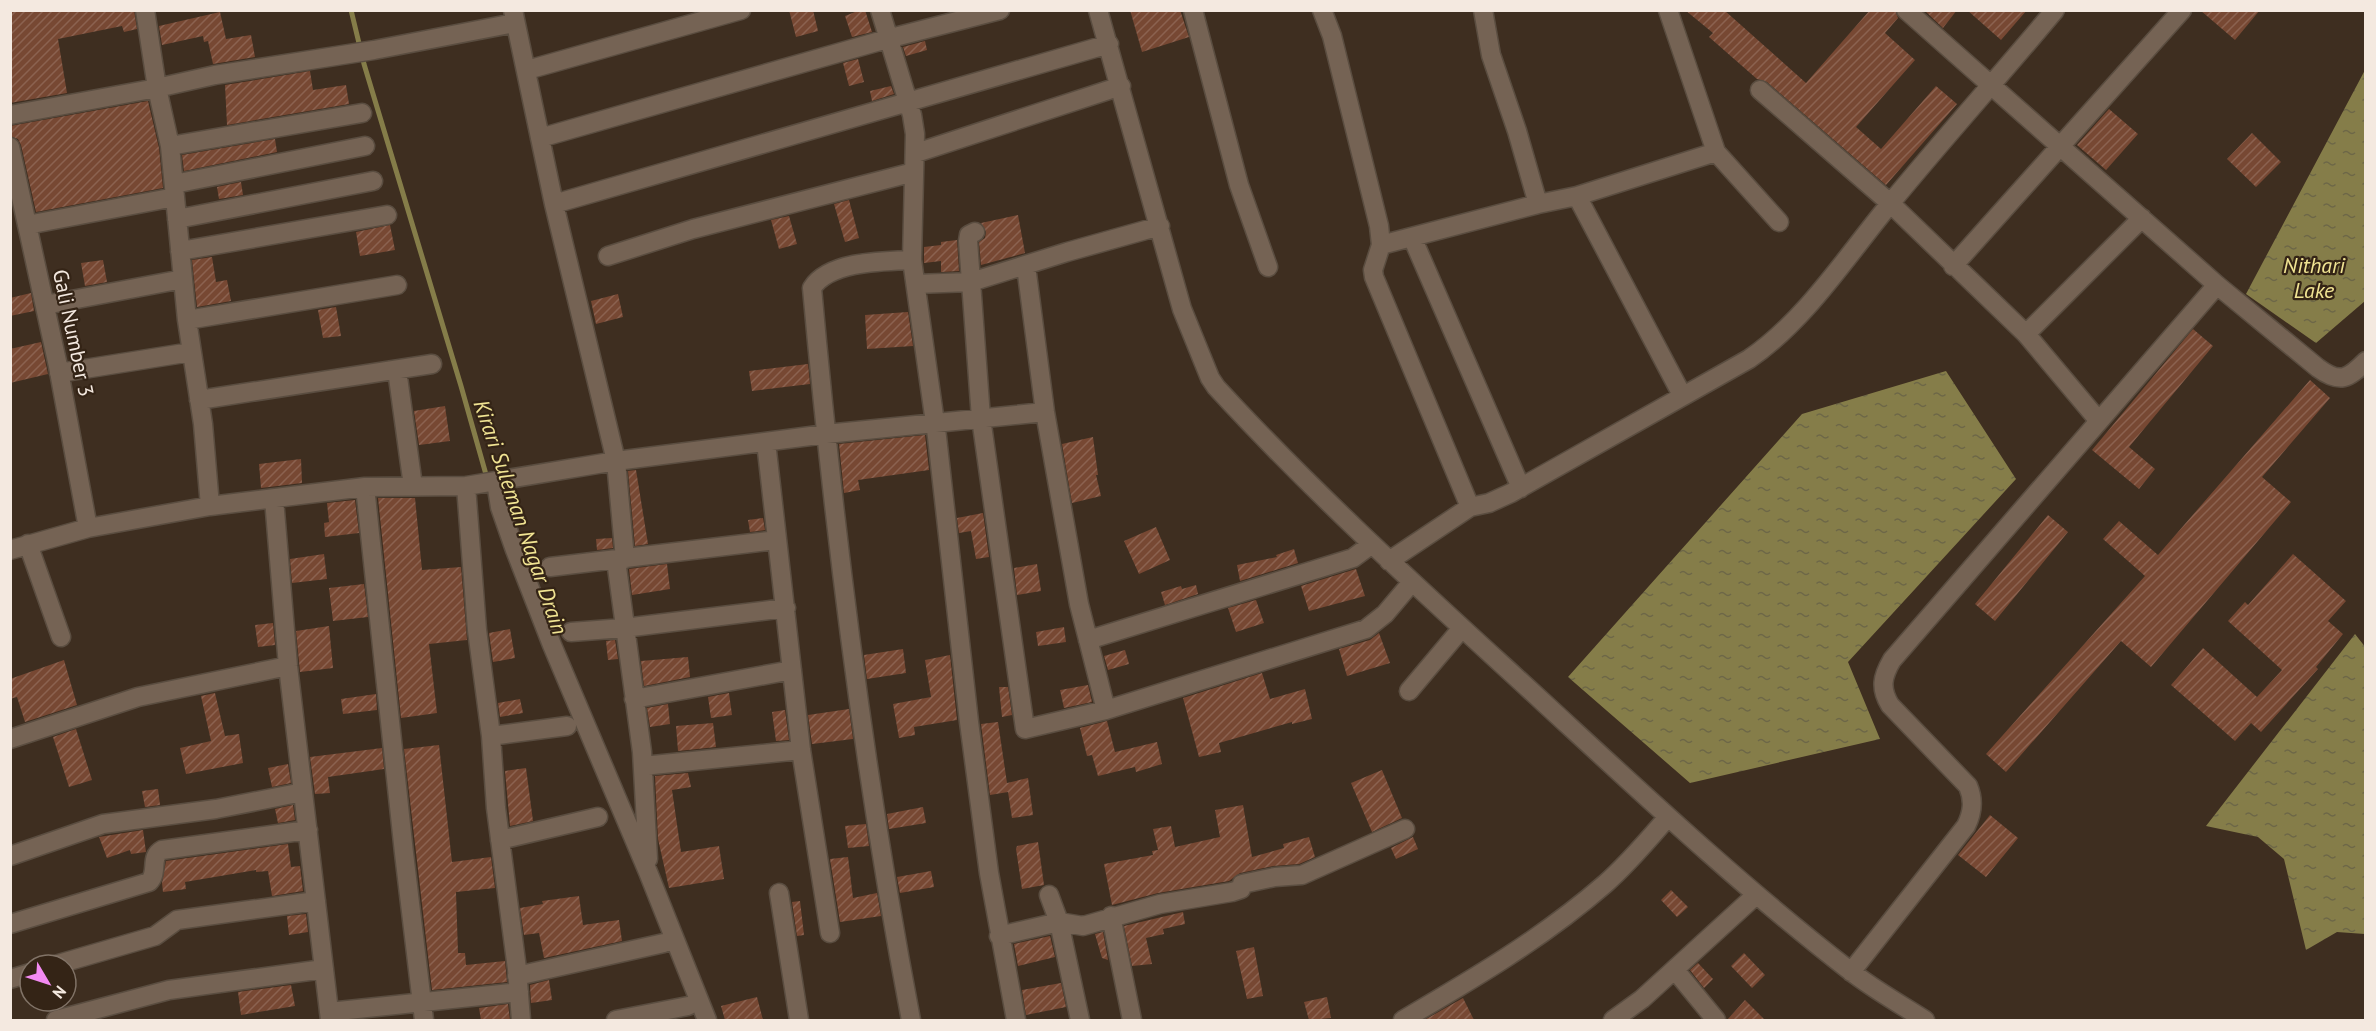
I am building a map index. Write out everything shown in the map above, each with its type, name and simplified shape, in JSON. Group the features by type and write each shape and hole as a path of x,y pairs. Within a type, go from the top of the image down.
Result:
{"street":[{"path":"145,10 157,88 170,146 187,320 199,400 210,506"},
{"path":"527,70 741,10"},
{"path":"880,10 912,115 916,153 912,260 953,572 969,722 999,936 1016,1020"},
{"path":"540,138 887,39 1000,10"},
{"path":"1098,10 1182,309 1210,378 1271,447 1389,561 1668,817 1756,895 1851,972 1925,1020"},
{"path":"1193,10 1239,185 1268,267"},
{"path":"1322,10 1332,36 1379,226 1381,244 1373,270 1380,295 1470,507"},
{"path":"1483,10 1491,55 1517,131 1538,204"},
{"path":"1668,10 1716,152 1779,222"},
{"path":"1906,10 2217,285 2327,374 2344,378 2352,375 2366,360"},
{"path":"1389,561 1470,507 1489,503 1521,488 1749,359 1769,345 1792,323 1890,203 2055,10"},
{"path":"1953,266 2182,10"},
{"path":"10,115 214,75 361,52 514,17 554,204 616,461 624,628 642,766 648,872"},
{"path":"554,204 1109,44"},
{"path":"916,153 1121,86"},
{"path":"1760,90 1890,203 2026,334 2099,421"},
{"path":"170,146 363,113"},
{"path":"27,225 365,146"},
{"name":"Gali Number 3","path":"10,147 59,373 88,528"},
{"path":"1381,244 1577,196 1716,152"},
{"path":"608,256 693,229 914,172"},
{"path":"177,219 373,181"},
{"path":"1577,196 1682,395"},
{"path":"180,250 387,214"},
{"path":"2026,334 2142,218"},
{"path":"916,284 971,282 1160,226"},
{"path":"975,232 969,235 968,242 981,418 1025,729 1106,710 1366,629 1385,614 1412,582"},
{"path":"1412,237 1521,488"},
{"path":"911,1020 890,910 848,615 826,434 812,288 818,279 834,271 871,262 912,260"},
{"path":"1026,266 1045,412 1079,604 1106,710"},
{"path":"45,305 183,279"},
{"path":"187,320 397,285"},
{"path":"1851,972 1966,826 1972,806 1972,795 1968,786 1890,705 1884,695 1882,683 1884,673 1892,660 2217,285"},
{"path":"59,373 191,352"},
{"path":"199,400 432,364"},
{"path":"397,370 412,486"},
{"path":"10,550 88,528 210,506 365,487 484,483 616,461 826,434 1045,412"},
{"path":"766,442 801,750 830,933"},
{"path":"484,483 477,630 491,736 500,840 521,1020"},
{"path":"484,483 500,507 706,1020"},
{"path":"365,487 424,1020"},
{"path":"274,499 288,666 329,1016 518,984 664,943"},
{"path":"550,567 777,540"},
{"path":"28,544 61,637"},
{"path":"1088,640 1353,558 1372,544"},
{"path":"571,632 624,628 786,608"},
{"path":"1409,691 1462,628"},
{"path":"10,739 138,697 288,666"},
{"path":"634,699 792,670"},
{"path":"491,736 567,726"},
{"path":"642,766 801,750"},
{"path":"10,856 103,824 216,809 303,792"},
{"path":"500,840 598,817"},
{"path":"1403,1020 1492,968 1572,911 1606,883 1668,817"},
{"path":"999,936 1059,922 1083,926 1111,916 1160,904 1232,892 1241,889 1242,884 1275,877 1302,875 1405,829"},
{"path":"10,924 149,882 154,874 154,858 162,850 308,830"},
{"path":"779,893 799,1020"},
{"path":"1049,895 1059,922 1080,1020"},
{"path":"1613,1020 1642,999 1756,895"},
{"path":"78,958 155,936 177,921 316,901"},
{"path":"1111,916 1131,1020"},
{"path":"56,1020 169,990 324,969"},
{"path":"1675,970 1716,1020"},
{"path":"616,1020 688,1006"}],"water":[{"name":"Nithari Lake","path":"2365,70 2365,301 2316,343 2246,294"},
{"path":"1946,371 2016,479 1848,662 1880,739 1690,783 1568,677 1802,414"},
{"path":"2355,634 2366,648 2365,934 2337,932 2306,950 2284,859 2258,837 2206,826"}],"building":[{"path":"10,10 134,10 137,29 124,32 122,26 58,39 67,93 10,103"},
{"path":"789,10 813,10 818,31 796,37"},
{"path":"865,10 872,32 852,37 845,16"},
{"path":"1130,10 1180,10 1189,37 1142,52"},
{"path":"1685,10 1724,10 1806,83 1870,10 1895,10 1898,18 1885,33 1915,60 1856,127 1881,149 1936,86 1957,104 1886,185 1767,82 1757,79 1709,37 1713,33"},
{"path":"1924,10 1957,10 1943,28"},
{"path":"1967,10 2027,10 2001,40"},
{"path":"2200,10 2260,10 2235,40"},
{"path":"220,12 226,39 251,35 255,57 213,64 208,41 204,42 203,36 162,45 159,26"},
{"path":"925,41 927,50 906,56 903,47"},
{"path":"858,59 864,82 849,86 843,63"},
{"path":"310,71 313,90 346,85 349,104 227,125 225,85"},
{"path":"891,86 894,94 872,101 870,91"},
{"path":"148,101 159,148 163,188 36,212 21,145 18,139 10,136 10,126"},
{"path":"2109,109 2138,134 2106,170 2077,145"},
{"path":"2252,133 2281,162 2256,187 2227,159"},
{"path":"275,139 277,152 184,171 182,155"},
{"path":"241,182 243,195 219,199 217,187"},
{"path":"849,200 859,238 845,242 834,204"},
{"path":"1018,215 1025,253 981,265 979,242 985,238 986,232 981,223"},
{"path":"789,216 797,244 779,249 771,220"},
{"path":"390,225 395,250 360,256 356,232"},
{"path":"957,240 959,271 941,272 941,261 924,263 924,247"},
{"path":"212,257 216,282 227,280 231,301 197,307 192,260"},
{"path":"103,260 107,282 85,286 81,263"},
{"path":"31,293 34,311 10,316 10,298"},
{"path":"618,294 623,317 596,324 591,301"},
{"path":"336,307 341,336 323,338 318,310"},
{"path":"908,312 913,346 867,349 865,315"},
{"path":"2193,329 2213,346 2129,447 2155,469 2139,489 2092,450"},
{"path":"41,342 48,374 10,383 10,349"},
{"path":"808,364 810,384 752,391 749,371"},
{"path":"2310,380 2330,398 2262,477 2291,502 2151,667 2121,641 2006,772 1986,754 2145,576 2103,539 2119,521 2158,555"},
{"path":"445,406 450,441 419,445 414,411"},
{"path":"925,435 929,470 858,480 860,490 844,493 839,444"},
{"path":"1093,437 1098,475 1096,475 1101,496 1072,503 1062,444"},
{"path":"301,459 302,483 261,488 259,464"},
{"path":"636,470 648,544 635,546 628,471"},
{"path":"378,498 415,498 422,570 461,567 467,640 429,644 437,713 401,718"},
{"path":"355,500 359,533 325,537 324,523 329,522 327,503"},
{"path":"983,513 989,557 976,559 971,531 959,533 957,518"},
{"path":"2048,515 2068,532 1995,621 1975,604"},
{"path":"763,518 765,530 750,532 748,520"},
{"path":"1156,527 1170,560 1139,574 1124,541"},
{"path":"612,538 613,548 597,550 596,539"},
{"path":"1294,549 1298,563 1240,581 1237,565 1277,557 1276,555"},
{"path":"324,554 327,579 292,583 290,559"},
{"path":"2293,554 2346,601 2328,621 2343,634 2316,667 2318,669 2261,732 2251,723 2235,741 2171,685 2203,648 2257,697 2282,670 2228,621 2245,602 2248,605"},
{"path":"667,564 670,589 632,595 629,569"},
{"path":"1037,564 1041,591 1017,595 1014,568"},
{"path":"1356,569 1365,596 1309,611 1301,586"},
{"path":"364,584 368,617 333,621 329,588"},
{"path":"1196,585 1198,594 1165,605 1161,592 1181,586 1182,589"},
{"path":"1256,600 1264,623 1236,632 1228,608"},
{"path":"273,623 275,645 258,647 255,625"},
{"path":"329,626 333,668 300,672 296,631"},
{"path":"1064,627 1066,642 1038,646 1036,632"},
{"path":"510,629 515,658 493,662 489,633"},
{"path":"1379,633 1390,663 1347,676 1339,649 1370,640"},
{"path":"615,640 618,659 608,660 606,641"},
{"path":"903,649 906,673 867,679 864,655"},
{"path":"1125,650 1129,664 1108,670 1104,656"},
{"path":"950,655 957,720 914,727 915,735 899,738 893,704 931,697 925,660"},
{"path":"688,657 690,677 644,686 641,661"},
{"path":"64,660 77,705 25,722 17,697 10,699 10,679"},
{"path":"1262,673 1270,699 1305,689 1312,719 1292,724 1292,722 1219,743 1221,752 1199,757 1183,698"},
{"path":"1088,685 1092,702 1064,708 1060,690"},
{"path":"999,687 1008,687 1012,715 1002,717"},
{"path":"215,693 225,736 239,734 243,763 186,774 180,748 211,741 201,696"},
{"path":"729,693 732,715 711,718 708,697"},
{"path":"376,694 377,710 343,714 341,699"},
{"path":"520,699 523,713 500,717 498,703"},
{"path":"668,704 670,724 650,727 647,708"},
{"path":"849,709 853,739 812,744 808,715"},
{"path":"785,710 789,740 776,741 772,712"},
{"path":"1107,721 1115,752 1157,742 1162,764 1136,772 1135,767 1098,776 1092,755 1087,756 1080,728"},
{"path":"998,722 1007,783 1028,778 1033,815 1012,818 1008,792 990,795 981,724"},
{"path":"713,723 716,747 678,751 676,726"},
{"path":"76,729 92,780 69,787 53,737"},
{"path":"439,745 452,862 491,857 495,888 456,892 458,953 465,953 466,965 505,961 507,982 432,990 404,749"},
{"path":"382,748 384,769 328,777 330,793 315,794 310,757"},
{"path":"288,764 291,783 272,787 268,768"},
{"path":"526,768 533,821 510,826 505,771"},
{"path":"1382,770 1402,818 1372,832 1351,783"},
{"path":"688,773 691,787 672,790 681,852 719,846 724,879 669,888 658,839 655,776"},
{"path":"158,789 160,805 145,807 142,791"},
{"path":"293,805 295,820 278,823 275,809"},
{"path":"1243,805 1252,857 1284,848 1283,844 1309,837 1315,857 1299,864 1273,866 1240,873 1229,881 1158,893 1112,905 1104,864 1153,855 1152,851 1158,850 1153,829 1171,826 1175,847 1220,837 1215,810"},
{"path":"923,807 926,823 889,829 887,814"},
{"path":"1990,815 2018,838 1986,877 1958,855"},
{"path":"866,824 869,846 848,848 845,826"},
{"path":"143,830 146,852 131,854 130,850 107,858 99,837"},
{"path":"1413,837 1418,849 1396,859 1391,848"},
{"path":"1038,842 1044,885 1022,889 1017,846"},
{"path":"288,844 291,867 300,866 303,891 272,896 268,871 256,872 256,870 185,882 186,889 163,892 162,883 166,861"},
{"path":"848,857 853,898 877,893 881,916 840,922 830,859"},
{"path":"931,871 934,887 900,893 897,877"},
{"path":"1671,890 1688,907 1677,917 1661,900"},
{"path":"579,896 583,925 619,920 622,941 544,958 539,933 524,935 520,908 543,904 542,901"},
{"path":"800,901 804,935 797,936 792,902"},
{"path":"1183,912 1185,924 1163,929 1164,934 1146,938 1152,964 1132,966 1124,926"},
{"path":"306,914 308,932 289,935 287,916"},
{"path":"1103,932 1108,960 1102,958 1095,934"},
{"path":"1050,936 1055,957 1018,966 1014,944"},
{"path":"1254,947 1263,996 1247,999 1236,951"},
{"path":"1744,953 1765,975 1752,988 1731,966"},
{"path":"1698,963 1713,979 1704,988 1690,970"},
{"path":"549,980 552,1000 531,1003 530,985"},
{"path":"1061,983 1066,1007 1026,1015 1022,990"},
{"path":"291,985 295,1006 241,1015 238,992"},
{"path":"757,997 763,1020 725,1020 721,1006"},
{"path":"1327,997 1331,1018 1309,1020 1304,1002"},
{"path":"1463,998 1474,1020 1424,1020 1435,1014"},
{"path":"1745,1000 1765,1020 1727,1020"},
{"path":"508,1004 510,1020 481,1020 479,1008"}],"waterway":[{"name":"Kirari Suleman Nagar Drain","path":"351,10 364,64 487,478"}]}
